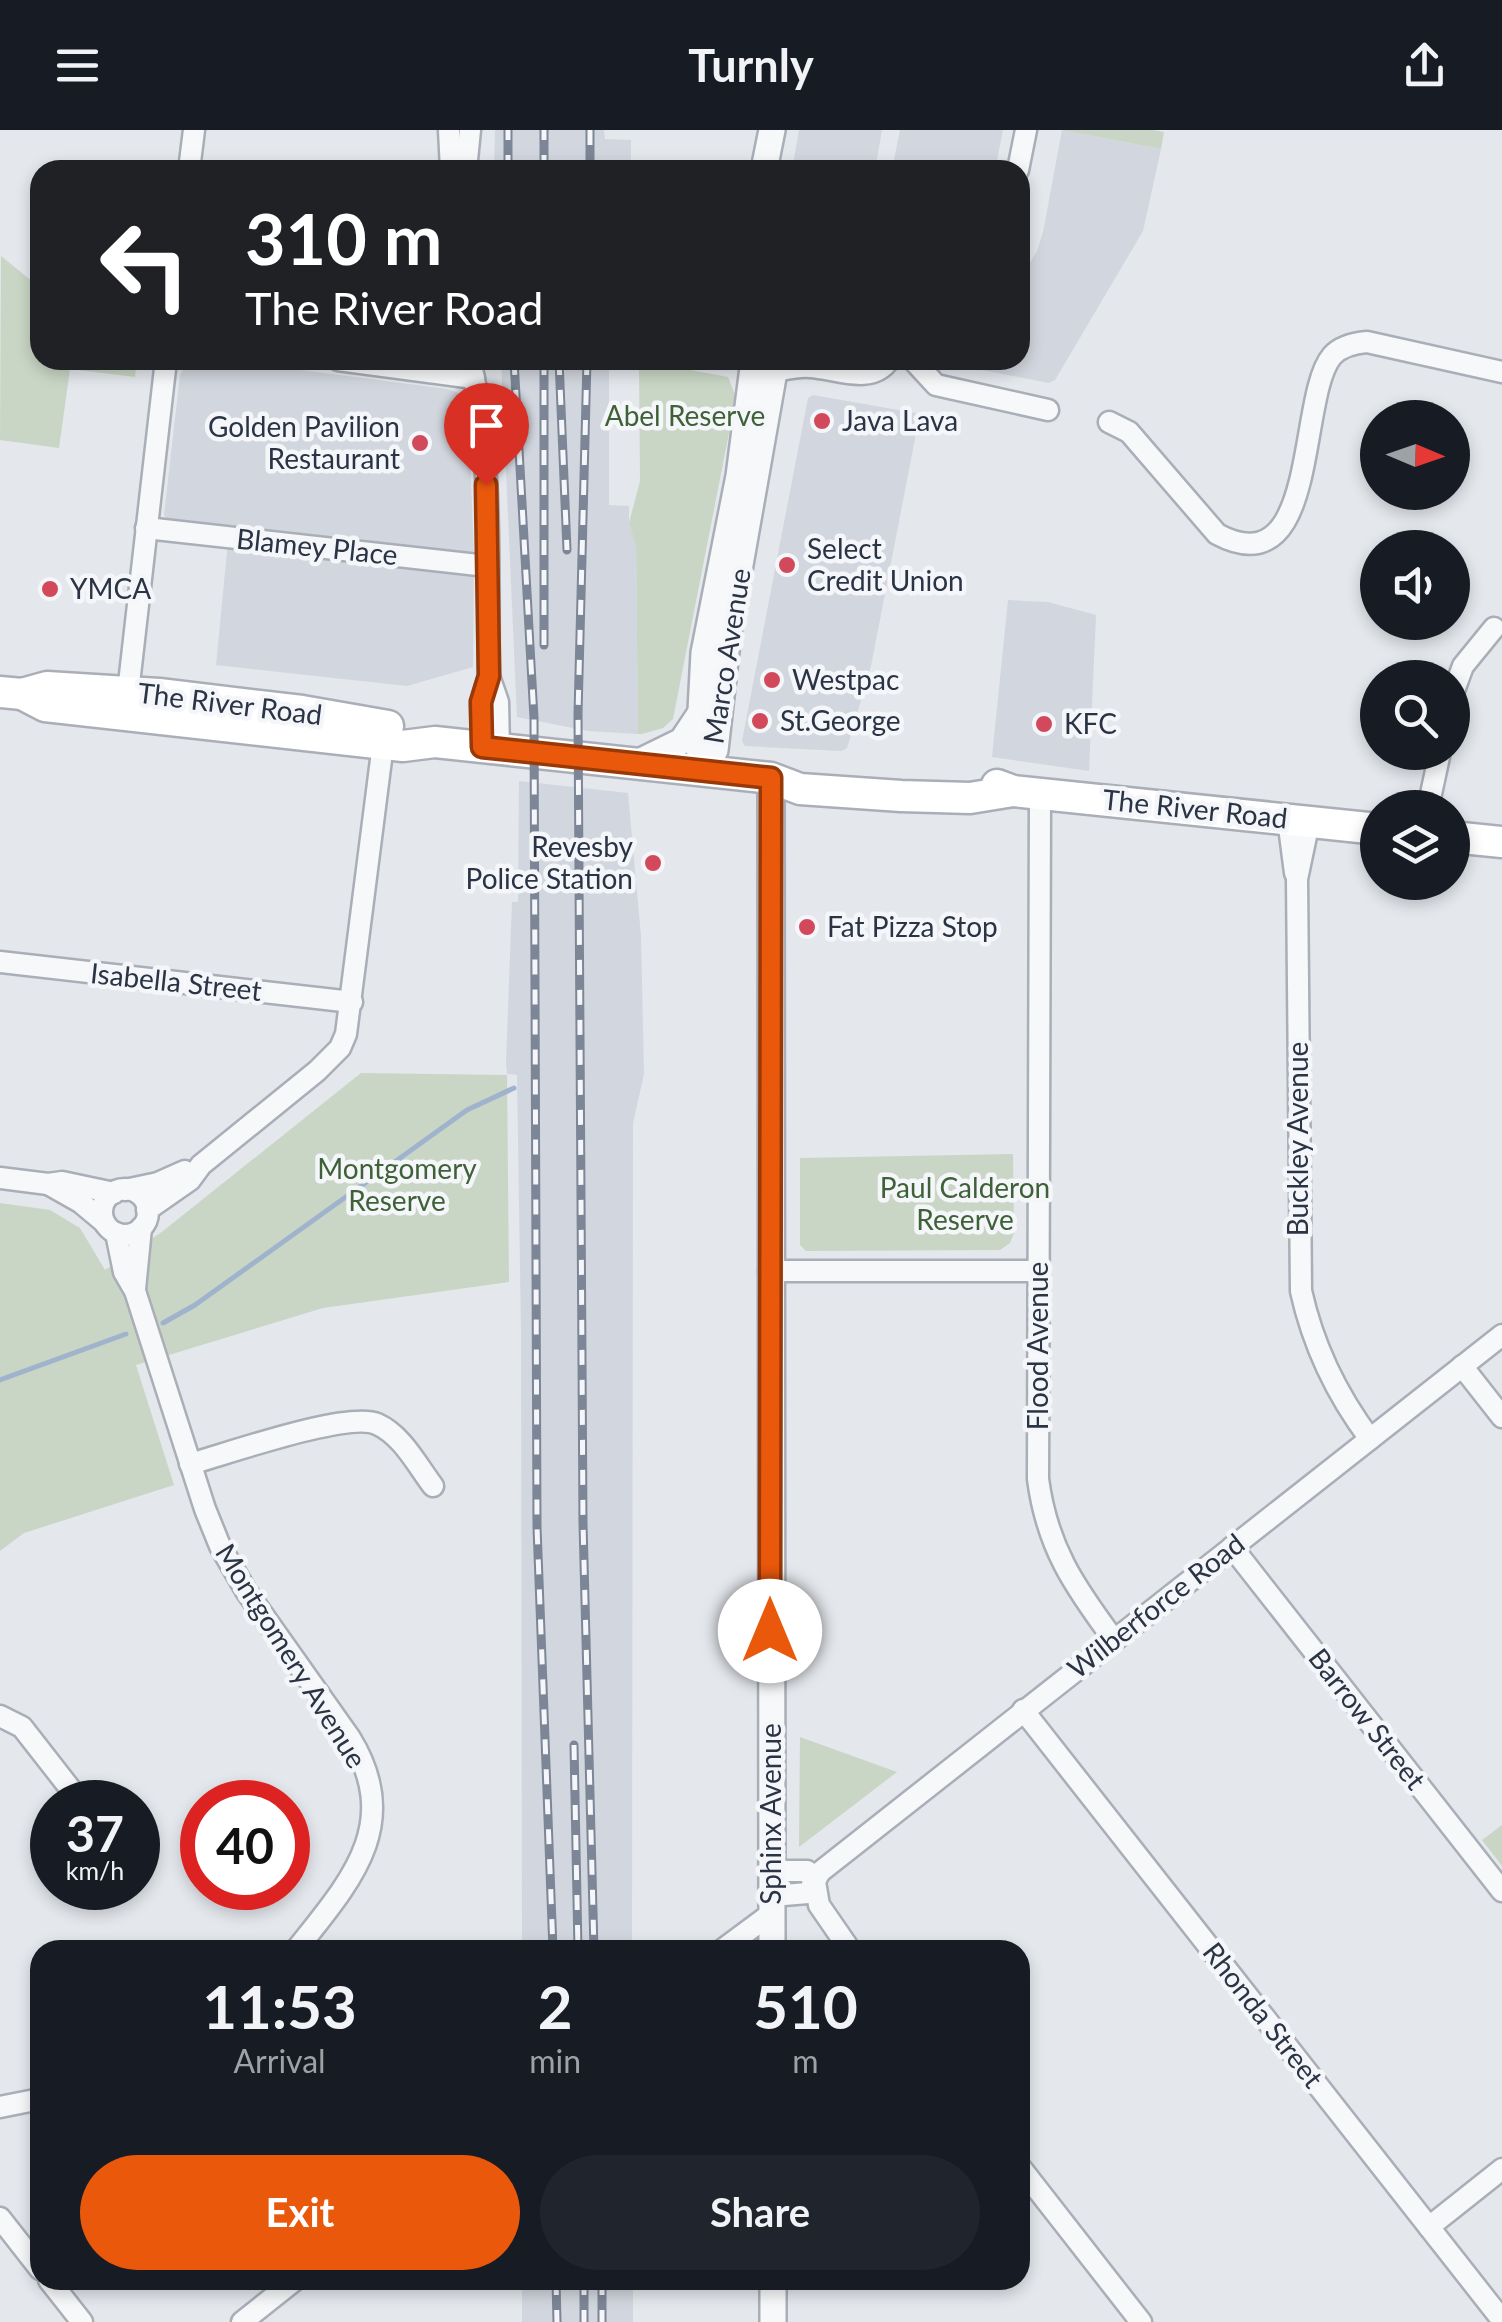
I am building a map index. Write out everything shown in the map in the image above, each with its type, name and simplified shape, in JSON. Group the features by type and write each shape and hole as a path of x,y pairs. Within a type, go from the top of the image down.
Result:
{"main road":[{"name":"The River Road","path":"11,693 47,687 383,744 435,742 771,778 800,790 970,798 1027,792 1360,826"},
{"name":"The River Road","path":"127,703 335,716 405,728 435,742"},
{"path":"1470,838 1502,842"}],"street":[{"path":"449,130 450,160"},
{"path":"467,160 470,130"},
{"path":"766,160 772,130"},
{"path":"1020,160 1026,130"},
{"path":"191,160 194,131"},
{"path":"1109,422 1130,432 1217,534 1234,542 1256,542 1278,531 1289,517 1323,372 1338,351 1367,342 1502,372"},
{"path":"127,703 165,370"},
{"path":"472,370 482,418 489,676 498,702 490,748"},
{"name":"Marco Avenue","path":"705,771 699,749 704,653 738,476 763,370"},
{"name":"Marco Avenue","path":"705,771 715,750 764,370"},
{"path":"834,370 867,374 879,370"},
{"path":"922,370 936,385 1048,410"},
{"name":"Blamey Place","path":"146,528 487,566"},
{"path":"1468,660 1494,628"},
{"path":"635,764 682,740 700,714"},
{"path":"48,1184 127,1235 190,1180 201,1165 330,1060 346,1034 352,1002 383,744"},
{"name":"Sphinx Avenue","path":"771,778 772,1940"},
{"name":"Flood Avenue","path":"1027,792 1038,1271 1038,1456 1042,1502 1064,1569 1114,1640"},
{"name":"Buckley Avenue","path":"1299,820 1300,1291 1314,1341 1341,1391 1356,1401 1375,1435"},
{"name":"Isabella Street","path":"0,962 352,1002"},
{"path":"110,1227 104,1205 120,1191 158,1182 201,1165"},
{"path":"0,1178 62,1182 140,1196 144,1219"},
{"name":"Montgomery Avenue","path":"137,1298 144,1219"},
{"name":"Montgomery Avenue","path":"110,1227 212,1526 233,1570 350,1738 370,1786 371,1826 360,1864 303,1940"},
{"path":"769,1272 1038,1271"},
{"name":"Wilberforce Road","path":"731,1940 772,1893 805,1895 820,1872 1502,1335"},
{"path":"1462,1366 1502,1417"},
{"path":"190,1464 339,1423 366,1420 390,1432 433,1486"},
{"name":"Barrow Street","path":"1232,1547 1502,1890"},
{"name":"Rhonda Street","path":"1024,1710 1502,2320"},
{"path":"0,1716 22,1726 64,1780"},
{"path":"815,1882 819,1905 843,1940"},
{"path":"0,2107 30,2100"},
{"path":"1429,2227 1502,2170"},
{"path":"1030,2180 1141,2322"},
{"path":"0,2218 30,2256"},
{"path":"57,2290 82,2322"},
{"path":"242,2322 282,2290"},
{"path":"773,2290 773,2322"}],"shaded area":[{"path":"495,130 604,130 605,139 631,140 631,160 494,160"},
{"path":"799,130 882,130 877,160 794,160"},
{"path":"900,130 1003,130 997,160 894,160"},
{"path":"1062,130 1161,149 1143,231 1055,380 1049,383 982,370 1030,370 1030,263 1043,232"},
{"path":"183,370 300,370 462,394 468,407 474,555 473,667 407,686 216,665 229,531 170,523 164,515"},
{"path":"501,370 609,370 609,505 629,506 636,547 638,734 588,731 517,717"},
{"path":"813,395 915,413 919,418 871,666 847,748 842,751 745,746 742,741 808,398"},
{"path":"1008,600 1048,602 1096,615 1089,771 992,757"},
{"path":"519,781 628,793 641,936 644,1074 633,1123 632,1940 522,1940 517,1075 507,1074 506,1063 512,902 518,902"},
{"path":"522,2290 633,2290 633,2322 522,2322"}],"green space":[{"path":"1062,130 1153,130 1164,132 1161,149"},
{"path":"1,256 30,280 30,370 70,370 59,448 0,440"},
{"path":"78,370 136,370 135,377"},
{"name":"Abel Reserve","path":"639,370 690,370 728,377 736,397 673,719 663,728 638,734 636,547 629,523 640,481"},
{"name":"Montgomery Reserve","path":"361,1073 507,1075 509,1282 323,1308 136,1365 174,1485 24,1533 0,1551 0,1203 50,1210 80,1228 105,1270 163,1231"},
{"name":"Paul Calderon Reserve","path":"1013,1154 1014,1233 1010,1243 1000,1250 806,1251 800,1245 800,1158"},
{"path":"800,1737 897,1772 799,1847"},
{"path":"1502,1825 1502,1866 1482,1840"}],"waterway":[{"path":"163,1323 195,1305 467,1110 514,1088"},
{"path":"0,1380 126,1334"}],"railway":[{"path":"508,130 508,160"},
{"path":"544,130 544,160"},
{"path":"590,130 590,160"},
{"path":"515,370 534,718 537,1527 553,1940"},
{"path":"544,370 544,645"},
{"path":"559,370 567,550"},
{"path":"587,370 578,714 583,1523 594,1940"},
{"path":"574,1745 578,1940"},
{"path":"556,2290 557,2322"},
{"path":"584,2290 584,2322"},
{"path":"602,2290 602,2322"}],"place":[{"name":"Java Lava","path":"822,421"},
{"name":"Golden Pavilion Restaurant","path":"420,443"},
{"name":"Select Credit Union","path":"787,565"},
{"name":"YMCA","path":"50,589"},
{"name":"Westpac","path":"772,680"},
{"name":"St.George","path":"760,721"},
{"name":"KFC","path":"1044,724"},
{"name":"Revesby Police Station","path":"653,863"},
{"name":"Fat Pizza Stop","path":"807,927"}],"route":[{"path":"486,485 489,676 481,702 482,747 771,778 770,1631"}]}
